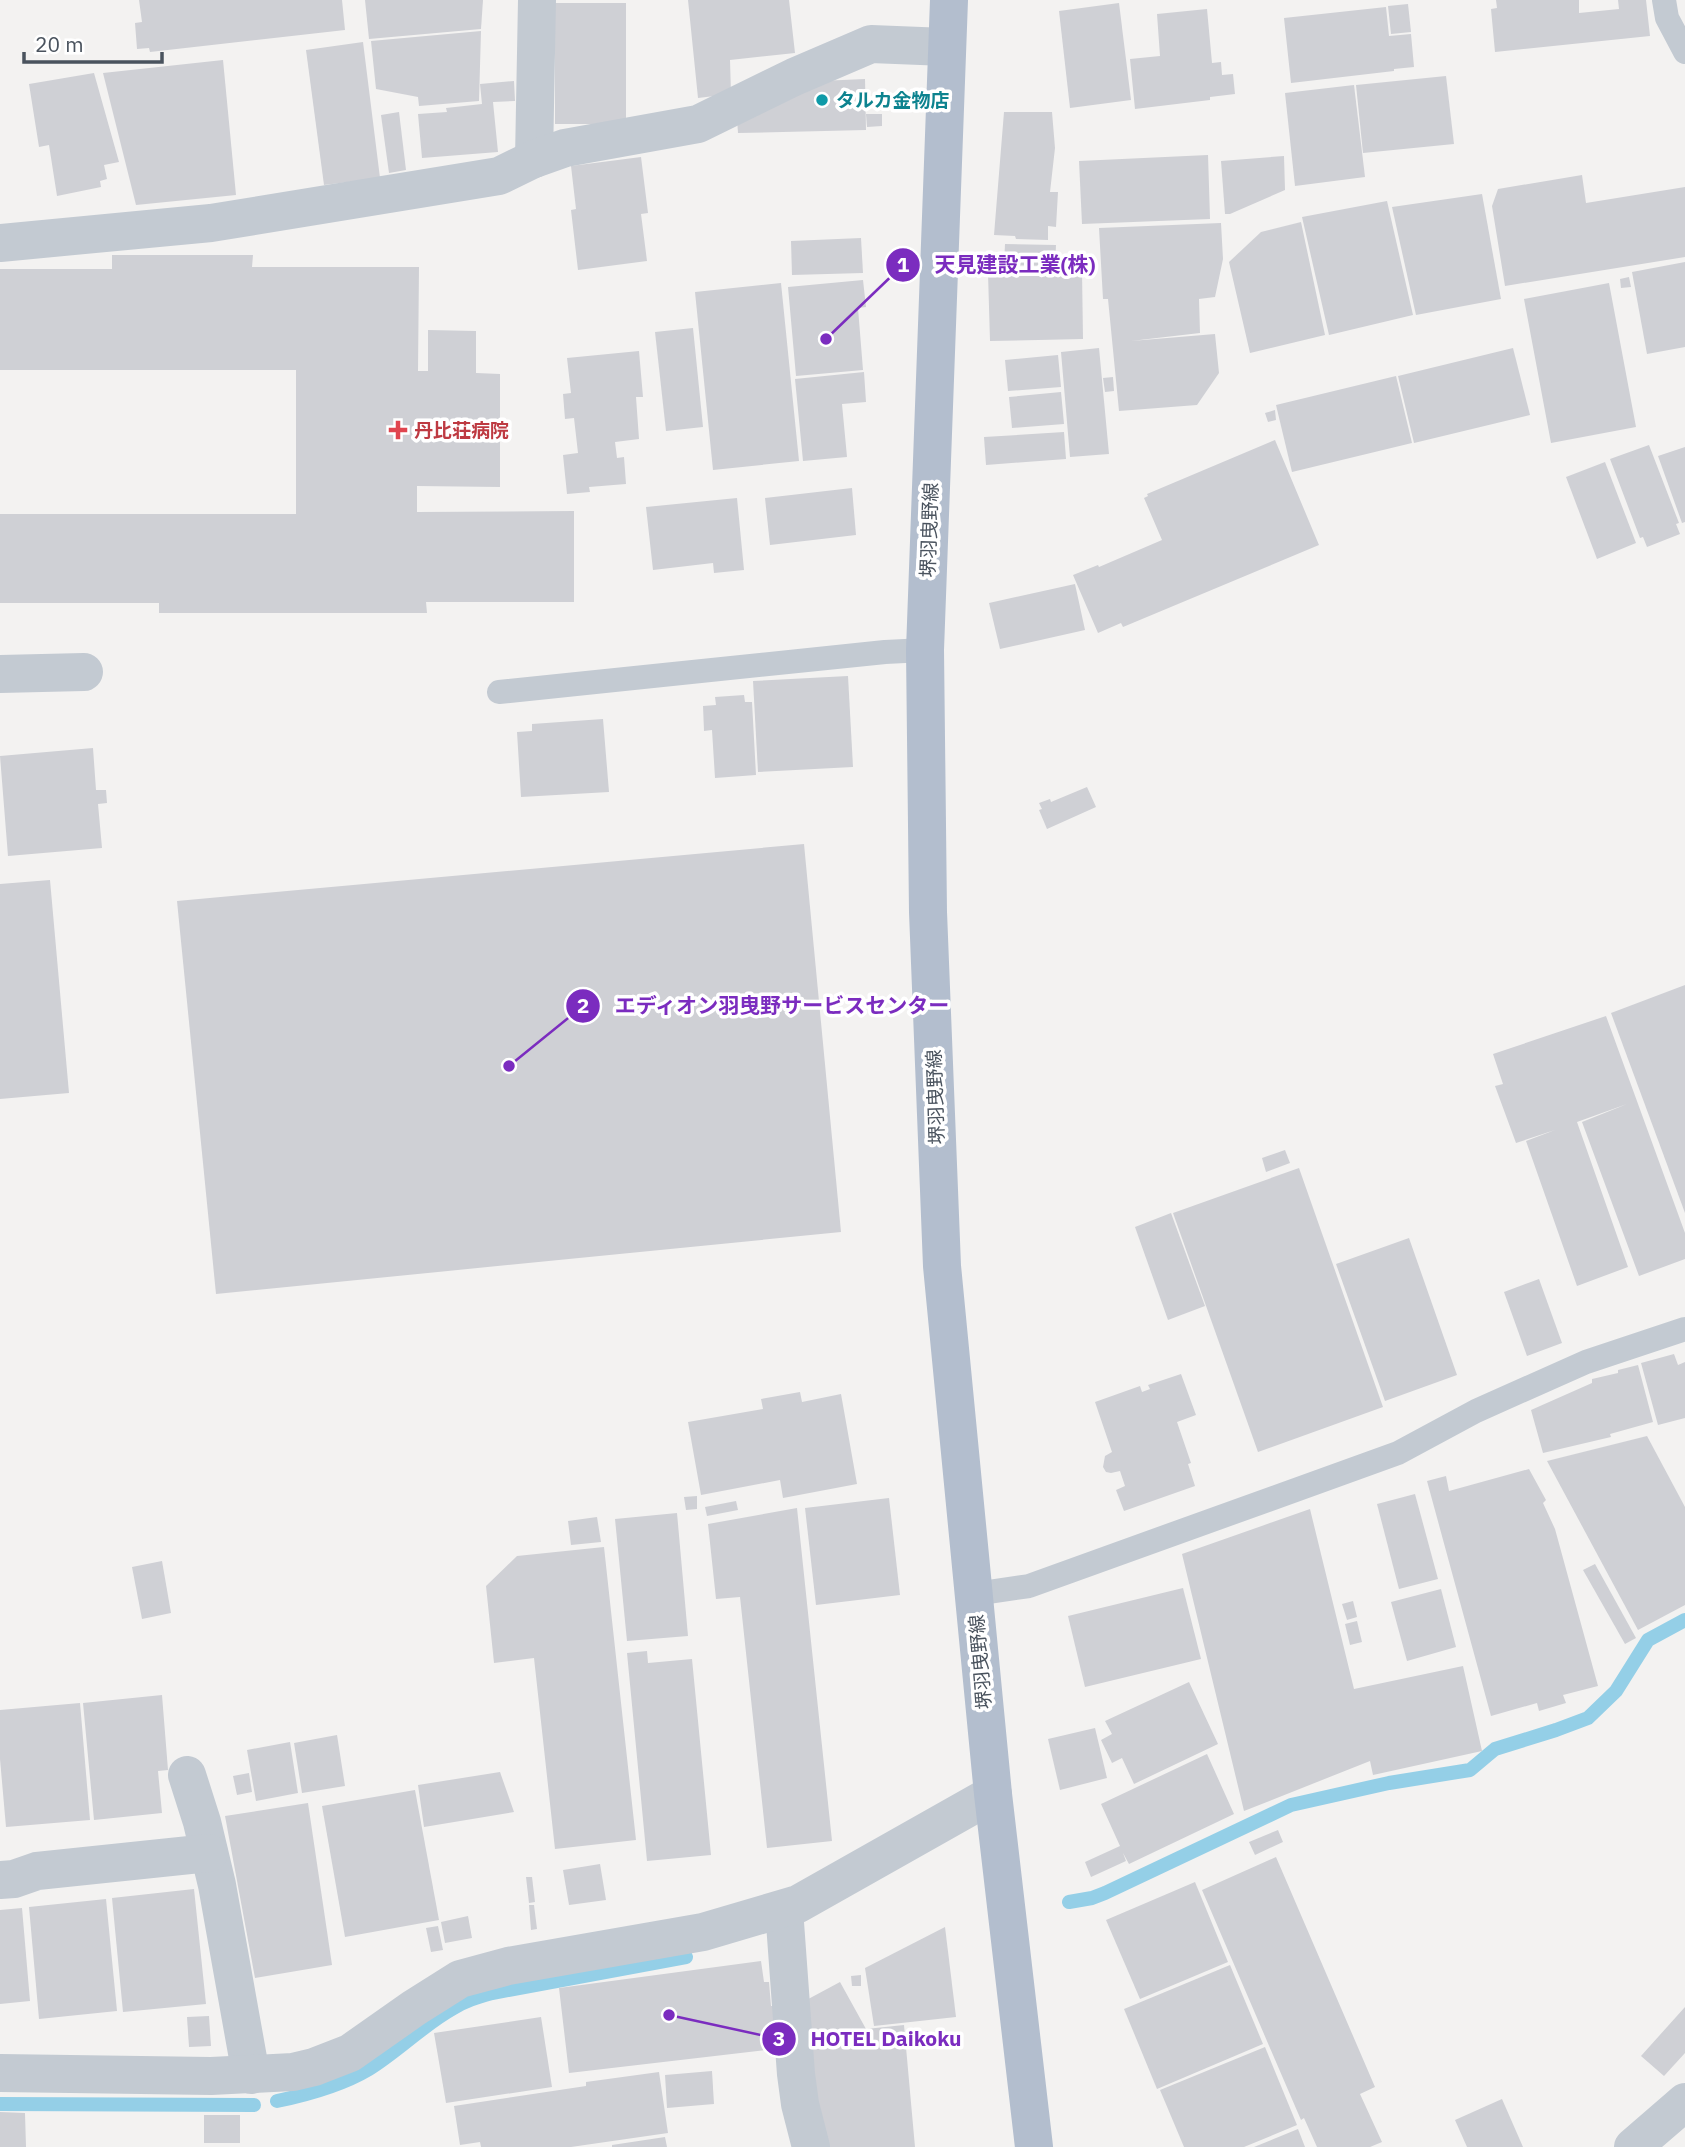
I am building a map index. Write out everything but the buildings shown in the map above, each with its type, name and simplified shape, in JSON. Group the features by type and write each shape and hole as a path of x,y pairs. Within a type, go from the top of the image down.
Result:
{"main road":[{"name":"堺羽曳野線","path":"949,0 925,650 928,912 942,1266 993,1794 1034,2147"}],"street":[{"path":"534,159 537,0"},
{"path":"0,243 211,223 499,176 565,148 698,124 794,77 871,44 946,47"},
{"path":"0,674 83,672"},
{"path":"187,1775 209,1853 251,2075"},
{"path":"0,2073 211,2076 293,2072 335,2060 363,2045 440,1990 460,1979 479,1973 703,1932 798,1904 993,1794"},
{"path":"0,1880 13,1879 37,1871 209,1853"},
{"path":"784,1909 796,2074 802,2114 811,2147"},
{"path":"1633,2147 1685,2102"}],"lane":[{"path":"1664,0 1667,18 1685,52"},
{"path":"499,692 925,650"},
{"path":"974,1594 1029,1586 1398,1453 1476,1411 1586,1362 1685,1329"}],"waterway":[{"path":"1069,1902 1105,1893 1291,1805 1389,1783 1470,1770 1495,1749 1588,1718 1616,1691 1648,1640 1685,1620"},
{"path":"277,2101 300,2096 359,2074 380,2062 441,2016 471,1999 686,1957"},
{"path":"0,2104 254,2105"}],"place":[{"name":"タルカ金物店","path":"822,100"},
{"name":"天見建設工業(株)","path":"826,339"},
{"name":"丹比荘病院","path":"398,430"},
{"name":"エディオン羽曳野サービスセンター","path":"509,1066"},
{"name":"HOTEL Daikoku","path":"669,2015"}]}
